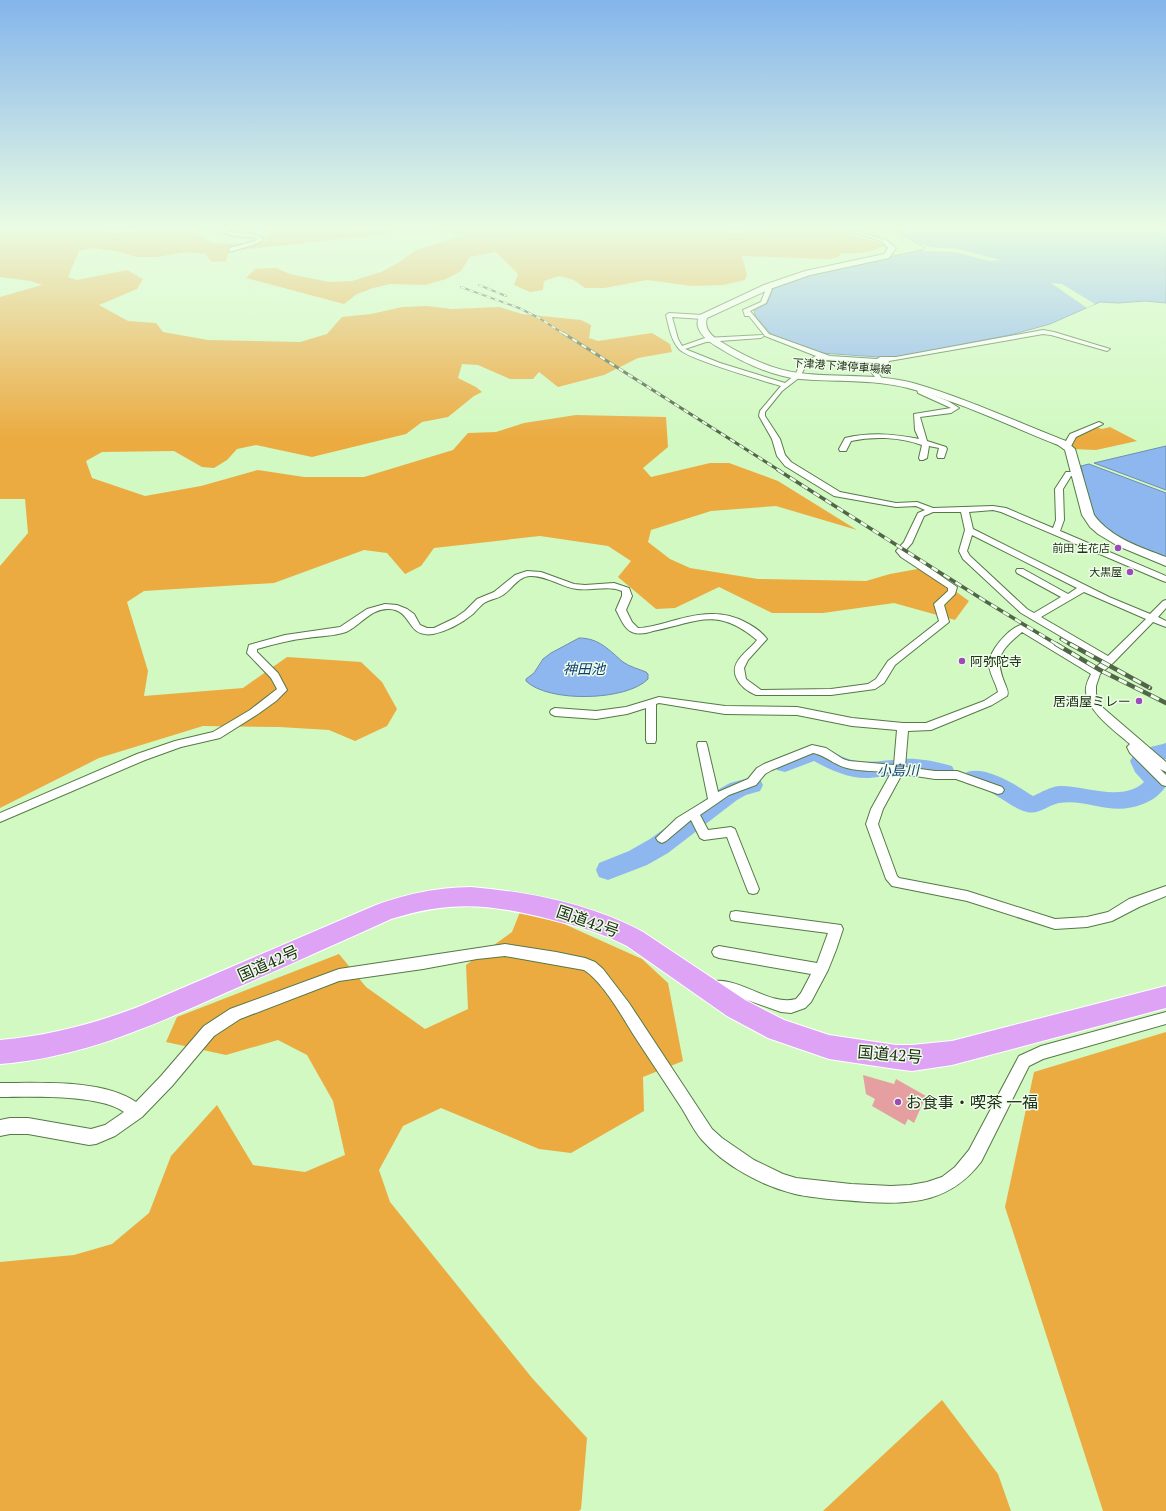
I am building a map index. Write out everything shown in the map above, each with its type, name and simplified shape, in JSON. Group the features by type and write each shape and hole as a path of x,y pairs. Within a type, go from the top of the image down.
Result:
{"highway":[{"name":"国道42号","path":"0,1052 60,1043 116,1028 384,912 415,902 447,897 478,896 511,900 600,923 636,939 706,988 757,1021 803,1039 851,1050 912,1058 952,1053 1166,997"}],"main road":[{"path":"704,317 744,298"},
{"name":"下津港下津停車場線","path":"704,317 701,323 702,330 712,340 749,362 769,369 798,376 880,380 920,388 1067,446"},
{"path":"1067,446 1070,449 1088,514 1096,525 1118,541 1166,562"}],"street":[{"path":"747,310 762,303 765,298"},
{"path":"747,310 745,313 761,336"},
{"path":"747,310 767,335 822,356 888,361"},
{"path":"704,317 669,315 675,339 684,351 718,364 785,385"},
{"path":"681,348 705,340 761,336 818,357 888,361 1043,332 1052,333 1107,349"},
{"path":"818,357 802,366 798,376 791,383 785,385 762,412 762,416 776,438 780,456 788,464 837,494 888,504 917,504 932,510 993,508 1055,532 1166,579"},
{"path":"880,380 872,369 888,361"},
{"path":"920,388 920,392 946,402 956,408 951,411 916,415 919,430 925,444 924,458"},
{"path":"1067,446 1073,436 1099,424"},
{"path":"844,449 848,440 865,437 896,438 943,448 941,456"},
{"path":"1055,532 1060,520 1059,489 1069,474 1077,474"},
{"path":"0,818 141,757 180,744 216,735 254,712 282,690 277,678 252,653 252,647 285,638 342,630 349,627 364,615 381,607 390,606 399,608 410,614 414,624 421,630 432,631 454,623 471,611 480,601 499,594 520,576 532,573 577,587 585,588 608,584 619,586 626,590 627,596 621,610 629,625 636,630 647,630 699,616 714,615 727,617 744,626 755,632 762,639 758,647 742,660 738,666 740,677 754,691 760,693 831,692 871,688 880,681 891,663 944,622 939,604 952,592 952,587 900,551 908,543 921,515 932,510"},
{"path":"965,510 969,530 963,551 966,557 1024,611 1110,660"},
{"path":"969,530 1084,588 1166,624"},
{"path":"1020,571 1067,597"},
{"path":"1034,617 1084,588"},
{"path":"1166,603 1096,673 1091,686 1093,700 1098,709 1166,768"},
{"path":"555,712 596,715 627,710 651,703 656,700 665,700 739,711 797,711 852,722 902,727 931,726 1000,697 1003,694 994,667 994,659 1002,646 1021,628 1096,673"},
{"path":"651,703 651,740"},
{"path":"902,727 899,769 877,809 872,824 892,879 896,882 967,896 1055,924 1086,922 1112,916 1134,902 1166,891"},
{"path":"1132,740 1134,750 1166,782"},
{"path":"702,745 714,801"},
{"path":"662,838 681,821 731,789 752,782 761,771 812,749 822,751 839,762 849,766 899,769 935,775 957,775 998,790"},
{"path":"694,814 704,835 731,832 753,889"},
{"path":"706,988 723,986 782,1006 792,1006 801,1003 821,970 833,943 836,929 736,916"},
{"path":"0,1128 17,1125 30,1125 75,1135 96,1136 116,1128 137,1112 209,1031 235,1014 339,975 423,963 477,953 517,951 590,966 624,1007 707,1134 718,1145 741,1162 780,1181 796,1186 897,1194 916,1192 942,1185 967,1168 978,1150 1024,1061 1041,1053 1166,1018"},
{"path":"719,952 821,970"},
{"path":"0,1090 58,1090 106,1096 123,1102 137,1112"}],"shaded area":[{"path":"0,298 117,298 99,305 128,321 156,323 163,332 208,340 300,342 327,334 342,317 371,314 402,307 427,306 452,309 499,307 522,314 581,320 591,325 589,338 598,341 652,333 670,344 672,352 638,358 604,375 558,387 539,372 533,379 510,379 478,365 462,364 458,378 476,387 482,392 474,396 448,417 422,422 406,434 312,457 256,445 237,449 227,460 214,468 202,467 174,451 102,452 86,461 92,478 145,496 201,486 258,470 304,477 364,477 453,450 468,433 496,432 524,423 576,415 666,417 668,447 643,468 651,477 710,463 729,463 778,481 857,530 776,506 711,511 651,530 648,542 670,559 690,568 758,579 866,581 890,574 923,568 969,601 955,620 894,603 823,613 772,613 719,587 675,608 656,609 618,577 631,561 608,546 540,536 434,548 421,566 405,574 387,553 364,550 274,583 144,591 127,602 148,671 144,696 243,688 287,657 361,662 382,682 397,709 387,726 355,741 329,730 279,727 203,726 99,758 0,808 0,566 28,533 25,499 0,499"},
{"path":"320,298 352,298 344,304"},
{"path":"1096,427 1102,429 1110,427 1137,441 1096,450 1072,449 1071,445 1075,436"},
{"path":"520,912 553,919 642,959 668,983 683,1061 643,1077 644,1111 571,1153 539,1149 441,1108 403,1126 379,1170 390,1202 532,1378 587,1438 581,1509 579,1511 0,1511 0,1262 74,1255 112,1244 149,1213 171,1156 217,1105 253,1165 305,1172 345,1155 333,1101 307,1055 278,1040 226,1055 166,1042 177,1017 339,954 366,987 425,1029 468,1009 466,965 512,932"},
{"path":"1166,1032 1166,1511 1103,1511 1005,1207 1034,1072"},
{"path":"942,1400 998,1474 1011,1511 823,1511"}],"water":[{"path":"769,298 1166,298 1166,303 1145,301 1118,303 1100,302 1050,324 1014,334 893,358 821,353 771,334 755,315 754,310 767,304"},
{"path":"1166,446 1166,490 1094,463"},
{"path":"1089,464 1166,493 1166,559 1118,537 1109,531 1095,517 1088,500 1081,466"},
{"name":"神田池","path":"579,638 598,642 626,664 646,672 648,674 648,679 638,686 623,692 587,696 569,696 551,693 537,688 526,681 526,679 534,673 543,659"}],"pier":[{"path":"1072,298 1084,298 1095,304 1087,308"}],"building":[{"name":"お食事・喫茶 一福","path":"863,1075 894,1084 896,1079 926,1096 914,1123 908,1119 905,1125 872,1106 875,1099 866,1094"}],"waterway":[{"name":"小島川","path":"975,778 997,785 1029,804 1037,804 1050,797 1058,795 1112,800 1133,799 1145,794 1155,785 1155,779 1143,766 1141,761 1146,757 1166,751"},
{"name":"小島川","path":"785,764 812,753 817,753 831,761 850,768 867,770 906,767 944,772"},
{"name":"小島川","path":"608,870 638,858 659,846 729,794 738,789 752,785"}],"railway":[{"path":"490,298 519,308 539,318 564,334"},
{"path":"563,333 780,471"},
{"path":"778,470 985,601 1058,645"},
{"path":"1061,639 1071,645"},
{"path":"1056,644 1100,670 1166,703"},
{"path":"1070,644 1150,688"}],"place":[{"name":"前田 生花店","path":"1118,548"},
{"name":"大黒屋","path":"1130,572"},
{"name":"阿弥陀寺","path":"962,661"},
{"name":"居酒屋ミレー","path":"1139,701"},
{"name":"お食事・喫茶 一福","path":"898,1102"}]}
